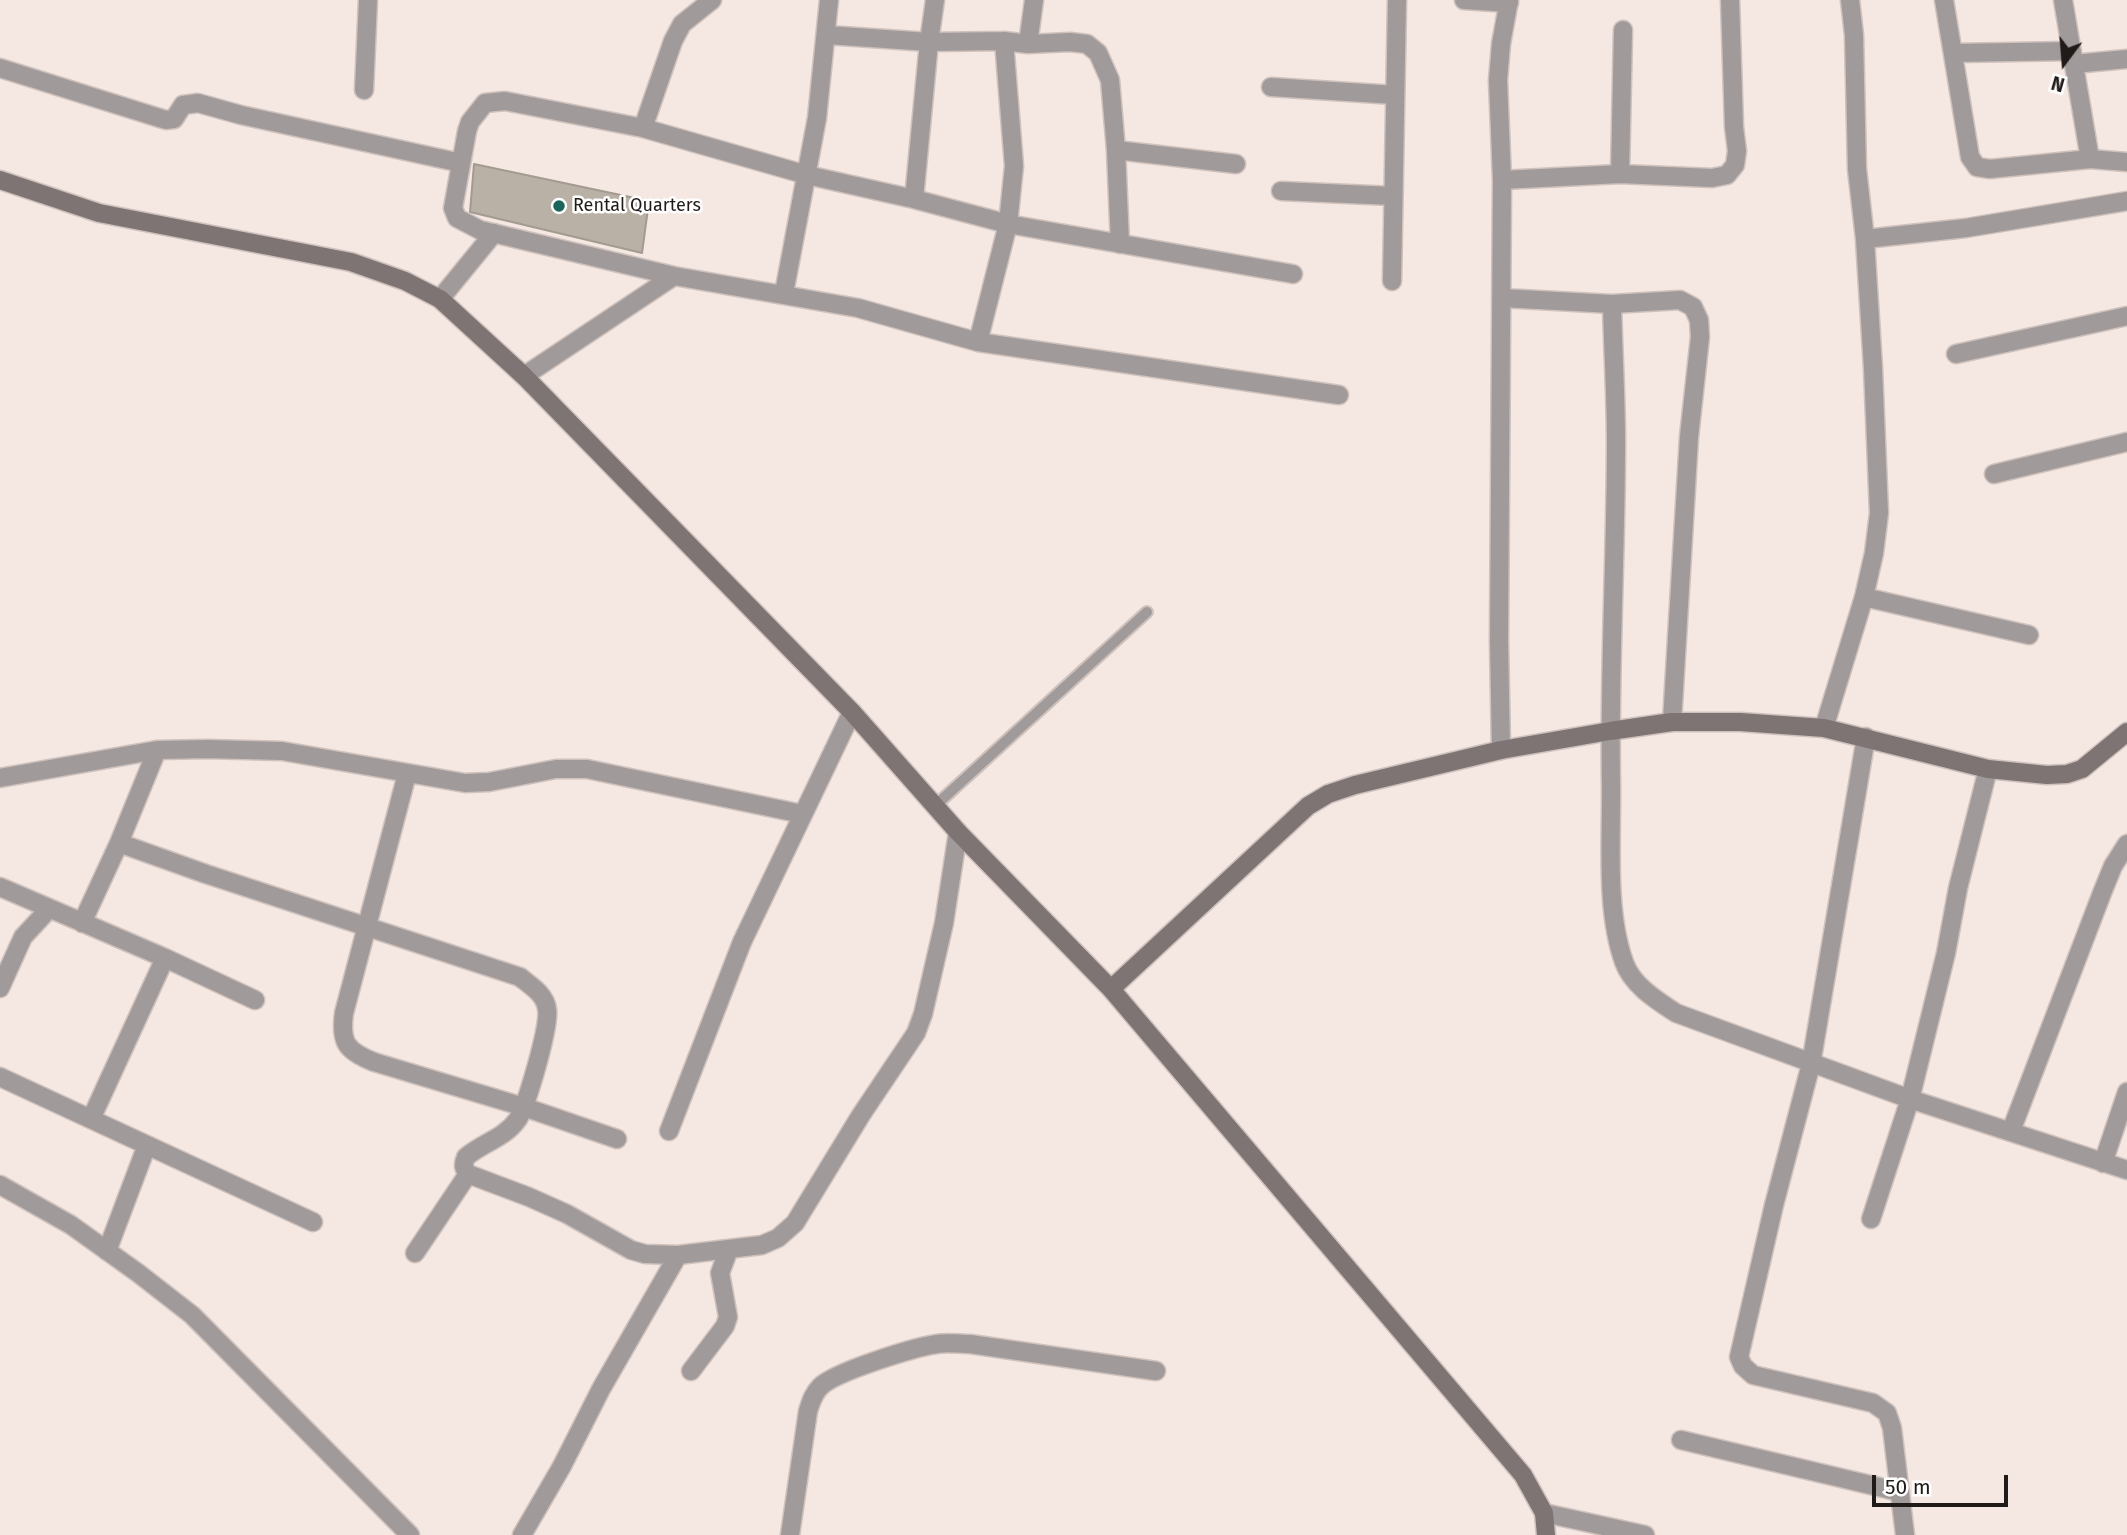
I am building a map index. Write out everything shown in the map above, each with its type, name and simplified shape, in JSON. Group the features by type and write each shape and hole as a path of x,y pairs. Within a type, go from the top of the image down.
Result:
{"street":[{"path":"363,90 368,0"},
{"path":"643,128 673,41 682,24 712,0"},
{"path":"784,293 817,118 830,0"},
{"path":"914,199 935,0"},
{"path":"1028,44 1034,0"},
{"path":"1392,281 1397,0"},
{"path":"1464,0 1509,2 1499,62 1502,298 1499,626 1494,752"},
{"path":"1502,180 1620,174 1712,178 1727,175 1735,165 1737,151 1730,50 1730,0"},
{"path":"1824,728 1864,597 1874,554 1879,513 1866,239 1857,169 1854,35 1850,0"},
{"path":"1944,0 1970,157 1977,167 1990,169 2090,159 2127,162"},
{"path":"2063,0 2090,159"},
{"path":"1620,174 1623,30"},
{"path":"827,35 929,42 1087,44 1098,53 1110,80 1116,150 1119,244"},
{"path":"978,342 1008,225 1014,166 1004,41"},
{"path":"1954,53 2127,59"},
{"path":"0,68 166,120 174,118 183,105 198,103 461,163"},
{"path":"1271,87 1395,95"},
{"path":"1293,274 1008,225 914,199 807,175 643,128 505,101 485,103 470,122 453,208 457,218 467,225 494,233 674,276 858,308 978,342 1339,395"},
{"path":"1116,150 1236,164"},
{"path":"0,180 99,213 351,262 405,281 440,299 524,376 852,712 958,832 1111,989 1523,1475 1544,1513 1546,1535"},
{"path":"1281,191 1394,196"},
{"path":"1866,239 1966,228 2127,201"},
{"path":"440,299 494,233"},
{"path":"524,376 674,276"},
{"path":"1502,298 1612,304 1680,300 1693,307 1699,320 1700,337 1689,437 1672,722"},
{"path":"1612,304 1616,441 1610,730 1612,893 1624,963 1637,983 1654,999 1676,1013 1811,1064 2127,1170"},
{"path":"1956,354 2127,316"},
{"path":"1994,474 2127,442"},
{"path":"1864,597 2029,635"},
{"path":"669,1131 741,942 852,712"},
{"path":"1111,989 1308,806 1328,794 1355,785 1494,752 1610,730 1672,722 1740,722 1824,728 1988,769 2047,775 2067,774 2082,769 2127,732"},
{"path":"1866,737 1811,1064 1774,1205 1739,1357 1753,1375 1873,1404 1887,1413 1892,1429 1905,1535"},
{"path":"0,778 157,750 282,751 465,783 489,782 556,769 587,769 802,814"},
{"path":"82,923 119,843 157,750"},
{"path":"1871,1219 1910,1098 1988,769"},
{"path":"407,774 344,1013 342,1028 345,1043 355,1055 374,1062 524,1107 617,1139"},
{"path":"119,843 520,977 539,992 547,1008 547,1026 524,1107 508,1130 466,1157 463,1164 468,1174 566,1214 631,1250 658,1255 678,1255 762,1245 778,1238 794,1223 916,1033 944,923 958,832"},
{"path":"2011,1131 2113,866 2127,844"},
{"path":"0,887 255,1000"},
{"path":"0,988 23,937 49,909"},
{"path":"92,1119 165,958"},
{"path":"0,1077 313,1222"},
{"path":"2103,1163 2127,1092"},
{"path":"107,1251 147,1145"},
{"path":"415,1253 468,1174"},
{"path":"0,1185 71,1225 192,1315 410,1535"},
{"path":"691,1371 728,1317 720,1273 729,1249"},
{"path":"522,1535 678,1255"},
{"path":"790,1535 808,1411 813,1395 821,1385 834,1378 907,1351 939,1343 970,1344 1156,1371"},
{"path":"1681,1440 1900,1492"},
{"path":"1544,1513 1644,1535"}],"lane":[{"path":"936,805 1147,612"}],"building":[{"name":"Rental Quarters","path":"474,164 649,201 642,253 470,212"}],"place":[{"name":"Rental Quarters","path":"559,206"}]}
